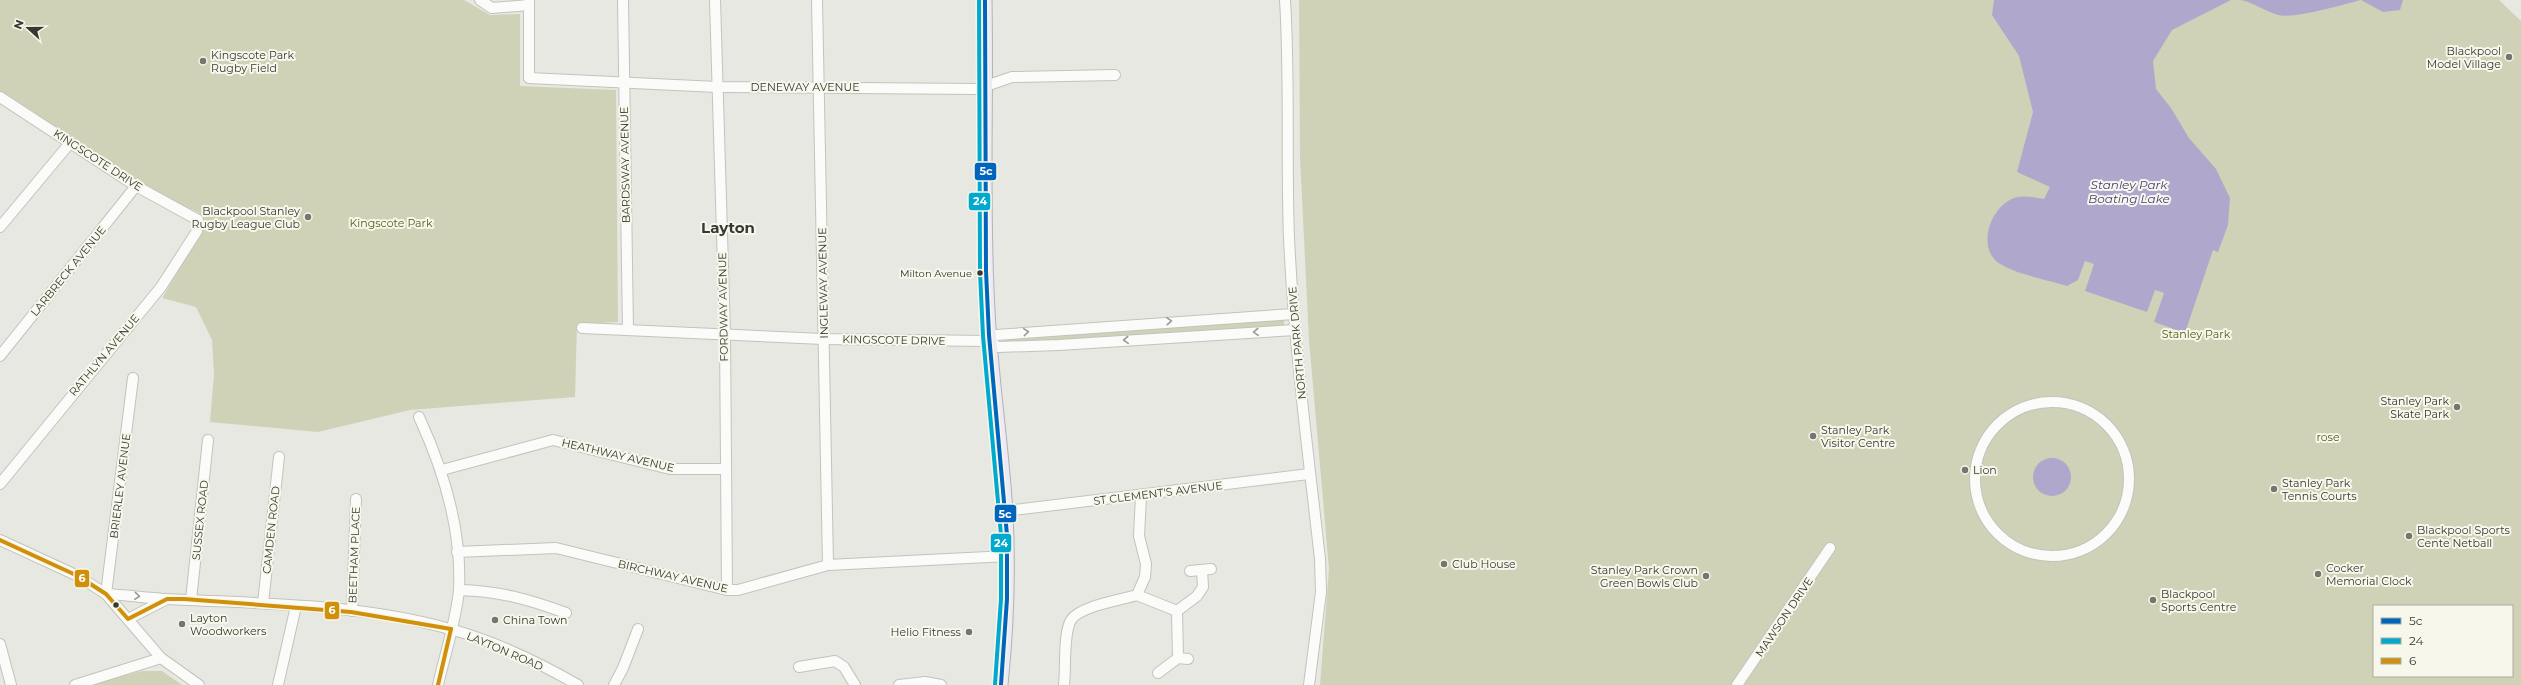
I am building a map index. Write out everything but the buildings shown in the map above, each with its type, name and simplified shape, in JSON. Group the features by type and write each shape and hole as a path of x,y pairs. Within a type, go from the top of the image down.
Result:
{"main road":[{"path":"985,0 985,251 990,341 1006,511 1008,556 1008,601 1001,685"}],"street":[{"path":"480,0 492,8 529,3"},
{"name":"BARDSWAY AVENUE","path":"622,0 628,330"},
{"name":"FORDWAY AVENUE","path":"715,0 725,334 727,590"},
{"name":"INGLEWAY AVENUE","path":"817,0 820,87 823,339 828,565"},
{"name":"NORTH PARK DRIVE","path":"1285,0 1288,188 1293,314 1309,474 1320,559 1321,586 1310,685"},
{"name":"DENEWAY AVENUE","path":"529,3 529,78 717,87 977,89 1012,77 1115,75"},
{"name":"KINGSCOTE DRIVE","path":"0,98 136,186 198,220"},
{"path":"0,227 70,142"},
{"name":"LARBRECK AVENUE","path":"0,356 136,186"},
{"name":"RATHLYN AVENUE","path":"0,484 161,287 197,231 198,220"},
{"path":"1293,314 996,335 990,341 998,347 1051,346 1295,330"},
{"name":"KINGSCOTE DRIVE","path":"582,328 823,339 990,341"},
{"name":"BRIERLEY AVENUE","path":"106,594 133,378"},
{"path":"2039,402 2061,402 2078,406 2096,415 2110,427 2123,447 2129,473 2129,486 2125,504 2116,522 2103,537 2086,549 2066,555 2053,556 2026,552 2009,543 1994,530 1984,514 1976,489 1976,470 1980,451 1989,434 2003,420 2019,409 2039,402"},
{"path":"419,417 442,470 450,504 457,552 458,590 438,685"},
{"name":"SUSSEX ROAD","path":"191,600 208,440"},
{"name":"HEATHWAY AVENUE","path":"442,470 553,440 670,469 726,469"},
{"name":"CAMDEN ROAD","path":"263,603 279,457"},
{"name":"ST CLEMENT'S AVENUE","path":"1006,511 1141,496 1309,474"},
{"path":"1137,595 1145,577 1146,564 1139,536 1141,496"},
{"name":"BEETHAM PLACE","path":"352,611 356,499"},
{"name":"LAYTON ROAD","path":"0,540 78,576 106,594 128,619 167,599"},
{"name":"BIRCHWAY AVENUE","path":"457,552 556,548 727,590 738,590 828,565 1008,556"},
{"name":"MAWSON DRIVE","path":"1737,685 1830,548"},
{"path":"1177,611 1197,596 1203,587 1206,569 1190,571"},
{"path":"458,590 492,591 522,597 566,613"},
{"name":"LAYTON ROAD","path":"106,594 167,599 263,603 352,611 451,629 538,664 578,685"},
{"path":"1064,685 1068,630 1071,620 1087,609 1137,595 1177,611"},
{"path":"278,685 296,606"},
{"path":"1158,673 1183,658 1177,611"},
{"path":"128,619 161,658 199,685"},
{"path":"614,685 623,668 638,629"},
{"path":"0,644 11,685"},
{"path":"75,685 161,658"},
{"path":"800,667 835,661 840,663 855,685"},
{"path":"899,685 925,682 941,685"}],"green space":[{"name":"Kingscote Park","path":"0,0 464,0 490,15 520,14 520,86 616,90 618,322 577,324 575,397 410,410 318,432 210,422 214,374 212,340 196,307 162,298 202,231 203,218 199,213 158,194 0,91"},
{"name":"Stanley Park","path":"1299,0 2499,0 2521,21 2521,685 1320,685 1329,569 1309,340 1300,158"},
{"path":"1284,314 1284,330 1005,350 1004,334"},
{"path":"142,671 162,671 182,685 89,685"}],"water":[{"name":"Stanley Park Boating Lake","path":"1994,0 2231,0 2172,30 2153,61 2156,89 2171,108 2189,138 2216,169 2230,198 2228,225 2218,252 2213,250 2185,333 2154,322 2164,293 2155,290 2147,312 2085,291 2094,264 2085,261 2078,280 2067,286 2009,269 1995,260 1990,252 1988,235 1990,225 1999,209 2006,202 2018,197 2044,199 2050,187 2017,172 2033,112 2019,56 1992,15"},
{"path":"2241,0 2360,0 2319,11 2285,16 2278,15"},
{"path":"2361,0 2403,0 2400,10 2383,12"},
{"path":"2052,458 2062,461 2068,467 2071,477 2068,487 2062,493 2052,496 2042,493 2036,487 2033,477 2036,467 2042,461"}],"transit line":[{"name":"24","path":"979,0 980,272 983,336 1001,535 1001,599 995,684"},
{"name":"5c","path":"985,0 986,271 989,335 1007,535 1007,599 1001,685"},
{"name":"6","path":"0,540 78,576 106,594 128,619 167,599 184,599 351,612 451,629"},
{"name":"6","path":"438,685 451,629"}],"place":[{"name":"Blackpool Model Village","path":"2509,57"},
{"name":"Kingscote Park Rugby Field","path":"203,61"},
{"name":"Blackpool Stanley Rugby League Club","path":"308,217"},
{"name":"Milton Avenue","path":"980,273"},
{"name":"Stanley Park Skate Park","path":"2457,407"},
{"name":"Stanley Park Visitor Centre","path":"1813,436"},
{"name":"Lion","path":"1965,470"},
{"name":"Stanley Park Tennis Courts","path":"2274,489"},
{"name":"Blackpool Sports Cente Netball","path":"2409,536"},
{"name":"Club House","path":"1444,564"},
{"name":"Cocker Memorial Clock","path":"2318,574"},
{"name":"Stanley Park Crown Green Bowls Club","path":"1706,576"},
{"name":"Blackpool Sports Centre","path":"2153,600"},
{"name":"China Town","path":"495,620"},
{"name":"Layton Woodworkers","path":"182,624"},
{"name":"Helio Fitness","path":"969,632"}],"district":[{"name":"Layton","path":"728,228"}],"park label":[{"name":"rose","path":"2328,437"}]}
